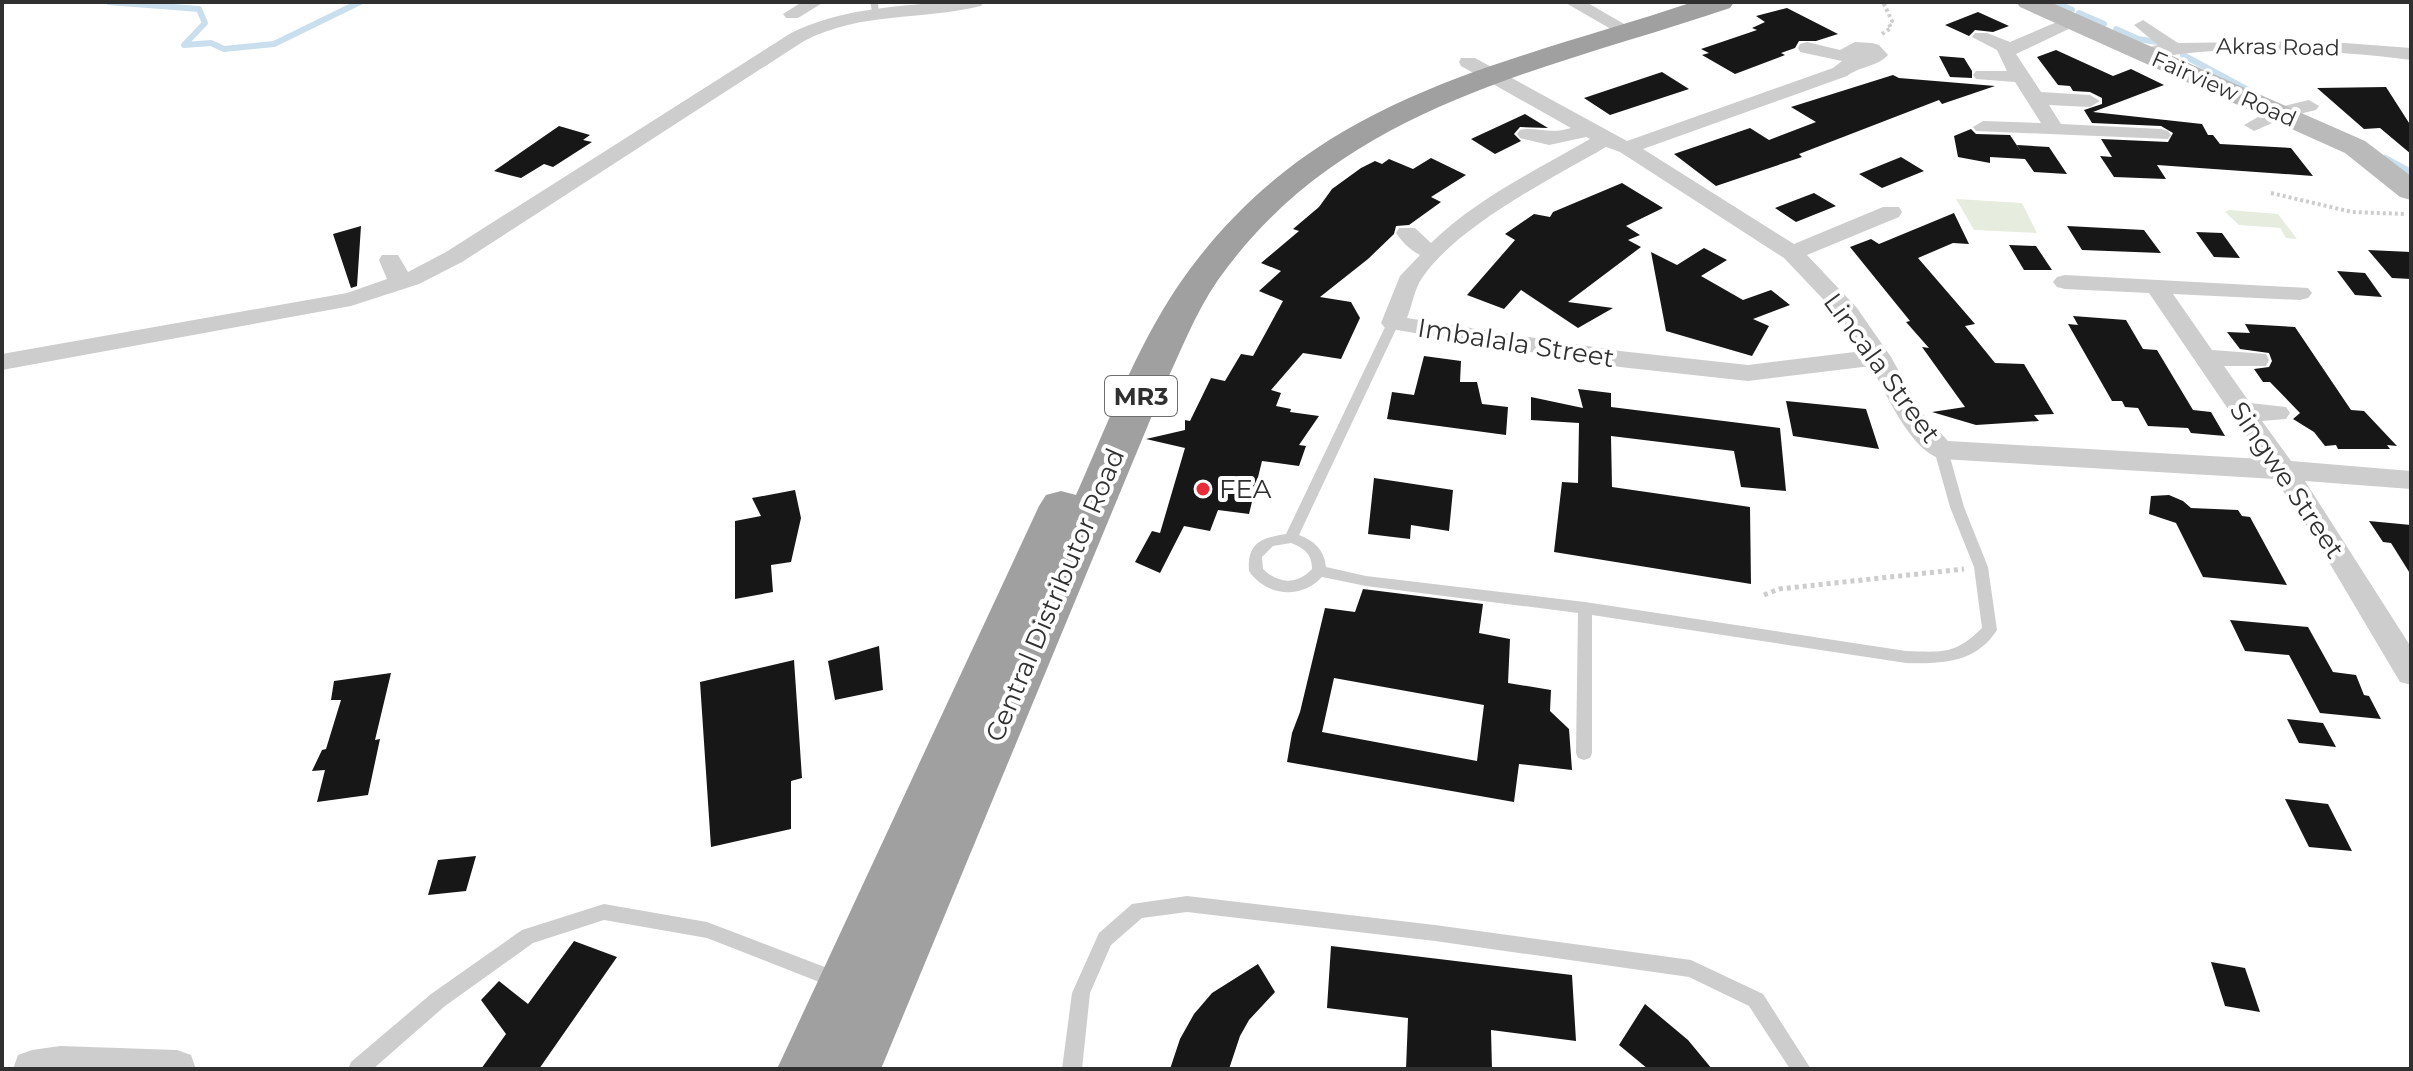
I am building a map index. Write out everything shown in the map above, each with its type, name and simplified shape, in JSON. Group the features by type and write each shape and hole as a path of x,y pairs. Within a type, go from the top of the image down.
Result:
{"highway":[{"name":"Central Distributor Road","path":"1620,26 1675,2"},
{"name":"Central Distributor Road","path":"851,1069 865,988 1121,374 1150,313 1179,267 1245,196 1316,138 1396,90 1480,69 1620,26 1720,2"},
{"name":"Central Distributor Road","path":"807,1069 865,988"}],"main road":[{"name":"Fairview Road","path":"2029,2 2145,54 2266,119 2355,147 2411,191"}],"street":[{"path":"792,14 815,2"},
{"path":"2,362 351,299 411,279 454,257 783,44 816,27 875,7 941,10 975,2"},
{"path":"1573,2 1620,26"},
{"path":"2023,68 2071,21"},
{"path":"2143,25 2172,47"},
{"path":"1981,37 2023,68 2090,101"},
{"name":"Akras Road","path":"2145,54 2172,47 2360,49 2411,54"},
{"path":"1807,48 1851,60"},
{"name":"Imbalala Street","path":"1872,49 1879,55 1863,62 1851,60 1840,72 1679,129 1607,139 1458,229 1411,276 1393,323 1647,363 1748,373 1879,357"},
{"path":"2360,49 2381,67"},
{"path":"1988,80 2023,68 2047,51"},
{"path":"2023,68 2055,130"},
{"name":"Lincala Street","path":"1480,69 1607,139 1792,253 1849,313 1879,357 1912,418 1941,450 2411,480"},
{"path":"2266,119 2309,106"},
{"path":"1983,127 2086,131 2153,138"},
{"path":"1679,129 1707,137"},
{"path":"2086,131 2099,150"},
{"path":"1527,134 1541,138 1570,135 1607,139"},
{"path":"1792,253 1891,212"},
{"path":"1405,241 1430,258"},
{"path":"390,260 397,277 411,279"},
{"path":"2248,273 2264,293"},
{"path":"2065,282 2156,282 2264,293 2300,293"},
{"name":"Singwe Street","path":"2156,282 2206,344 2240,411 2324,530 2411,673"},
{"path":"2206,344 2257,360"},
{"path":"2240,411 2277,413"},
{"path":"32,1069 60,1065 111,1065 177,1069"}],"lane":[{"path":"1291,538 1393,323"},
{"path":"1319,571 1366,581 1585,608 1906,657 1955,658 1977,644 1990,630 1981,567 1957,507 1941,450"},
{"path":"1291,538 1311,547 1317,554 1319,571 1305,584 1295,587 1272,585 1262,579 1253,563 1260,547 1291,538"},
{"path":"1584,753 1585,608"},
{"path":"1072,1069 1081,993 1105,939 1138,910 1187,904 1435,933 1691,969 1756,1000 1801,1069"},
{"path":"358,1069 438,1000 528,936 604,912 707,930 865,988"}],"path":[{"path":"1872,49 1880,43 1880,36 1891,28 1891,18 1883,2"},
{"path":"2271,193 2352,212 2411,214"},
{"path":"1764,595 1779,589 1981,567"}],"green space":[{"path":"1956,199 2022,203 2037,233 1974,230"},
{"path":"2225,212 2278,214 2297,239 2286,238 2280,228 2239,225"}],"building":[{"path":"1787,8 1838,34 1816,41 1799,41 1795,48 1781,53 1785,55 1735,74 1702,55 1709,53 1701,49 1757,30 1752,28 1765,22 1756,16"},
{"path":"1978,12 2009,26 1993,32 1975,30 1969,36 1945,25"},
{"path":"2056,50 2113,76 2131,69 2164,85 2093,112 2202,124 2208,135 2213,135 2220,144 2291,148 2313,176 2157,165 2166,179 2114,177 2100,156 2112,157 2101,139 2168,142 2173,133 2161,126 2092,123 2084,110 2102,104 2102,98 2090,92 2073,91 2070,86 2058,85 2037,57"},
{"path":"1939,56 1964,58 1972,71 1972,78 1950,77"},
{"path":"1662,72 1689,89 1610,115 1584,98"},
{"path":"1893,75 1995,86 1942,104 1939,100 1799,154 1802,157 1716,186 1674,154 1750,128 1769,140 1816,122 1791,107"},
{"path":"2386,87 2411,126 2411,154 2380,128 2364,129 2317,88"},
{"path":"1525,114 1548,128 1520,127 1514,134 1521,141 1495,154 1471,139"},
{"path":"559,126 590,135 583,140 592,142 553,167 544,164 521,178 494,171"},
{"path":"1971,129 1976,134 2010,135 2020,150 2017,145 2049,147 2067,174 2034,172 2025,159 1990,157 1990,163 1958,157 1954,136"},
{"path":"1901,157 1924,171 1882,188 1859,174"},
{"path":"1431,158 1466,175 1431,197 1441,202 1409,225 1396,226 1394,234 1368,259 1320,297 1351,302 1360,318 1341,359 1303,353 1271,390 1281,393 1276,406 1291,409 1290,412 1319,416 1299,445 1306,446 1299,466 1262,461 1249,514 1218,510 1210,531 1184,526 1160,573 1135,562 1152,531 1160,533 1185,448 1146,439 1185,430 1185,420 1190,421 1211,378 1225,381 1241,354 1253,356 1283,301 1259,291 1281,271 1261,263 1299,231 1293,229 1319,207 1332,189 1361,168 1375,161 1382,164 1389,159 1413,169"},
{"path":"1622,183 1663,208 1626,226 1640,235 1628,240 1641,247 1568,302 1613,308 1578,328 1521,290 1504,309 1467,295 1515,240 1505,234 1534,214 1550,217 1553,212"},
{"path":"1814,193 1836,206 1796,222 1775,208"},
{"path":"1954,213 1969,244 1953,243 1918,258 1975,324 1965,326 1995,363 2024,364 2054,414 2034,415 2039,421 1976,425 1932,412 1965,407 1922,347 1929,348 1906,322 1910,321 1850,247 1871,239 1879,244"},
{"path":"361,226 357,286 351,288 333,234"},
{"path":"2067,226 2144,230 2161,253 2082,250"},
{"path":"2196,232 2222,233 2240,258 2214,257"},
{"path":"2009,245 2036,246 2052,270 2024,270"},
{"path":"1704,248 1727,260 1701,276 1743,300 1771,290 1790,305 1753,319 1769,326 1752,356 1666,331 1651,252 1677,265"},
{"path":"2368,250 2411,252 2411,279 2392,278"},
{"path":"2337,271 2365,273 2382,297 2355,295"},
{"path":"2073,316 2126,320 2143,349 2157,350 2193,410 2211,412 2225,436 2191,433 2188,428 2148,426 2138,408 2125,407 2122,401 2112,401 2068,324 2078,325"},
{"path":"2245,324 2295,327 2351,410 2364,411 2397,446 2387,445 2390,449 2338,449 2336,445 2325,446 2314,432 2293,419 2300,413 2270,382 2263,382 2254,369 2269,367 2272,361 2269,353 2240,349 2227,332 2250,333"},
{"path":"1424,356 1461,361 1460,382 1477,382 1482,404 1508,407 1506,435 1387,419 1392,392 1414,395"},
{"path":"1578,389 1611,393 1611,407 1780,428 1786,491 1741,487 1734,451 1611,436 1612,487 1750,507 1751,584 1554,552 1562,482 1578,483 1579,423 1531,420 1531,397 1583,408"},
{"path":"1786,401 1866,409 1879,449 1793,436"},
{"path":"1374,478 1453,490 1449,531 1411,525 1410,539 1368,534"},
{"path":"795,490 801,518 791,562 771,565 773,592 735,599 735,521 761,516 752,498"},
{"path":"2169,495 2191,508 2238,510 2242,516 2250,517 2287,585 2203,577 2176,523 2149,514 2151,496"},
{"path":"2369,521 2411,525 2411,575 2391,543 2383,542"},
{"path":"1363,589 1483,604 1479,633 1510,639 1508,683 1551,690 1550,711 1569,729 1572,770 1519,764 1514,802 1287,762 1325,608 1355,612","holes":["1334,678 1484,705 1477,761 1322,732"]},
{"path":"2230,620 2308,627 2333,672 2356,675 2364,695 2369,696 2381,719 2320,713 2289,655 2245,651"},
{"path":"879,646 883,690 835,700 828,661"},
{"path":"794,660 802,778 791,781 791,829 711,847 700,682"},
{"path":"391,673 375,740 380,739 368,795 317,802 325,770 312,771 322,750 326,749 341,700 331,700 334,681"},
{"path":"2287,719 2323,723 2336,747 2299,743"},
{"path":"2285,799 2328,804 2352,851 2309,847"},
{"path":"476,856 466,891 428,895 438,860"},
{"path":"574,941 617,957 539,1069 481,1069 506,1034 481,1000 499,981 528,1004"},
{"path":"1331,946 1572,975 1576,1041 1491,1030 1492,1069 1406,1069 1408,1018 1327,1008"},
{"path":"2211,962 2245,968 2260,1012 2225,1006"},
{"path":"1258,964 1275,992 1249,1020 1229,1069 1170,1069 1180,1039 1194,1014 1212,993"},
{"path":"1645,1004 1688,1040 1712,1069 1648,1069 1619,1045"}],"waterway":[{"path":"109,2 199,9 205,23 184,45 211,43 224,49 274,44 360,2"},
{"path":"2055,2 2072,10"},
{"path":"2079,13 2104,24"},
{"path":"2116,29 2138,39 2157,42"},
{"path":"2183,55 2250,91"},
{"path":"2385,158 2411,172"}],"place":[{"name":"FEA","path":"1203,489"}]}
